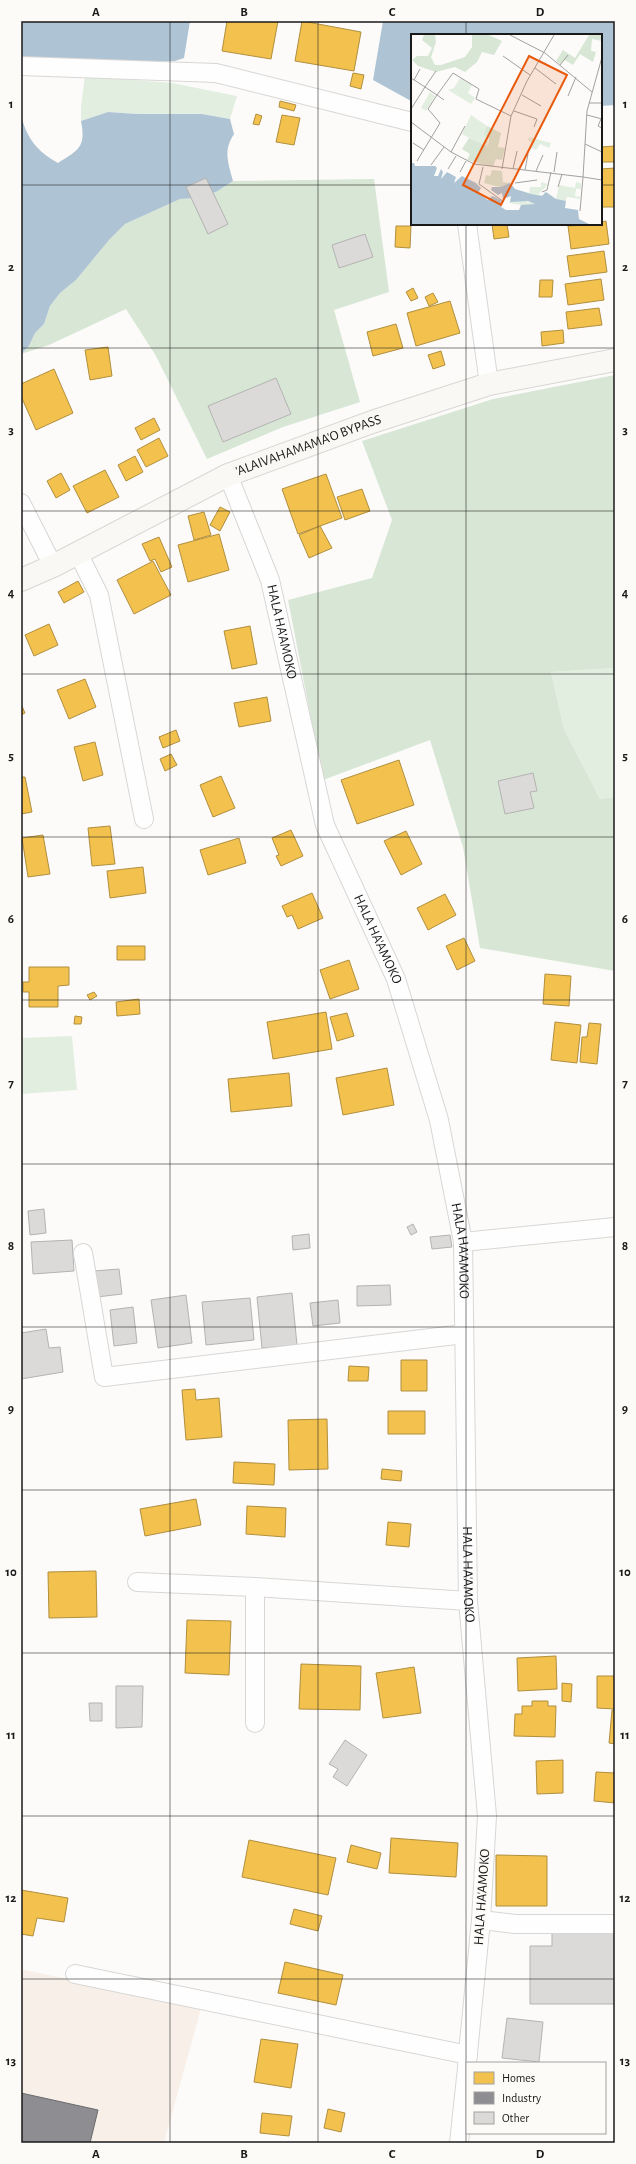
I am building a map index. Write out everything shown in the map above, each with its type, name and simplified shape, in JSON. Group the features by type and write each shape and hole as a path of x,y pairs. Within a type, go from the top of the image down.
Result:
{"main road":[{"name":"'ALAIVAHAMAMA'O BYPASS","path":"21,580 53,566 228,475 372,422 489,384 615,360"}],"street":[{"path":"21,66 216,73 411,122"},
{"path":"467,225 489,384"},
{"name":"HALA HA'AMOKO","path":"228,475 270,580 324,825 398,987 439,1120 463,1242 468,1601 486,1816 481,1920 468,2062"},
{"path":"21,503 53,566"},
{"path":"78,553 99,595 144,819"},
{"path":"463,1242 615,1227"},
{"path":"83,1253 104,1377 464,1334"},
{"path":"136,1582 255,1587 468,1601"},
{"path":"255,1587 255,1723"},
{"path":"481,1920 515,1924 615,1924"},
{"path":"75,1974 468,2062"},
{"name":"HALA HA'AMOKO","path":"460,2143 466,2082"}],"shaded area":[{"path":"21,1969 201,2008 164,2143 21,2143"}],"green space":[{"path":"85,76 172,83 237,96 230,119 202,114 137,114 108,112 81,121 81,106"},
{"path":"374,179 389,292 334,310 360,402 283,427 207,459 156,356 126,309 49,345 21,354 29,346 35,333 44,324 50,306 60,293 76,280 109,240 125,224 180,199 196,198 216,192 233,181"},
{"path":"615,375 615,668 551,672 564,729 600,799 615,797 615,971 480,948 463,847 430,740 323,780 288,600 372,578 392,520 362,441 493,399"},
{"path":"615,668 615,797 600,799 564,729 551,672"},
{"path":"72,1036 77,1090 21,1094 21,1038"}],"water":[{"path":"21,21 190,21 184,58 175,61 137,63 21,58"},
{"path":"383,21 615,21 615,105 602,106 602,34 411,34 411,101 373,80"},
{"path":"108,112 137,114 202,114 230,119 234,134 228,146 228,157 233,181 216,192 196,198 180,199 125,224 109,240 76,280 60,293 50,306 44,324 35,333 29,346 21,354 21,115 26,131 34,144 44,154 58,163 71,155 79,147 82,137 81,121"}],"building: Homes":[{"path":"227,21 278,21 271,59 222,51"},
{"path":"302,21 361,32 354,71 295,61"},
{"path":"353,73 364,75 361,89 350,86"},
{"path":"280,101 296,105 294,111 279,107"},
{"path":"256,114 262,116 259,125 253,124"},
{"path":"282,115 300,118 294,145 276,142"},
{"path":"615,146 615,162 602,162 602,147"},
{"path":"615,168 615,207 602,207 602,169"},
{"path":"606,221 609,244 571,249 568,226 602,225 602,222"},
{"path":"492,225 507,225 509,237 494,239"},
{"path":"396,226 411,226 410,248 395,247"},
{"path":"604,251 607,272 570,277 567,256"},
{"path":"601,279 604,300 568,305 565,284"},
{"path":"540,280 553,280 552,297 539,297"},
{"path":"413,288 418,298 411,301 406,292"},
{"path":"433,293 438,302 429,306 425,297"},
{"path":"450,301 460,333 416,346 407,313"},
{"path":"599,308 602,325 568,329 566,312"},
{"path":"396,324 403,348 373,356 367,332"},
{"path":"563,330 564,343 542,346 541,332"},
{"path":"108,347 112,376 90,380 85,350"},
{"path":"441,351 445,365 433,369 428,355"},
{"path":"54,369 73,413 36,430 21,396 21,384"},
{"path":"154,418 160,430 141,440 135,428"},
{"path":"159,438 168,456 146,467 137,450"},
{"path":"135,456 143,472 126,481 118,465"},
{"path":"105,470 119,497 87,513 73,486"},
{"path":"61,473 70,490 56,498 47,481"},
{"path":"326,474 342,518 298,534 282,489"},
{"path":"362,489 370,511 345,520 337,497"},
{"path":"220,507 230,512 220,531 210,525"},
{"path":"204,512 211,535 194,540 188,516"},
{"path":"320,526 332,548 309,558 299,535"},
{"path":"219,534 229,570 188,582 178,545"},
{"path":"159,537 172,567 161,572 155,559 150,561 142,544"},
{"path":"153,561 171,595 134,614 117,580"},
{"path":"78,581 84,592 64,603 58,592"},
{"path":"49,624 58,645 34,656 25,635"},
{"path":"250,626 257,664 232,669 224,631"},
{"path":"85,679 96,707 69,719 57,690"},
{"path":"267,697 271,721 239,727 234,703"},
{"path":"21,704 25,713 21,715"},
{"path":"176,730 180,741 163,748 159,737"},
{"path":"95,742 103,775 83,781 74,747"},
{"path":"171,754 177,765 165,771 160,759"},
{"path":"399,760 414,805 357,824 341,780"},
{"path":"221,776 235,808 213,817 200,785"},
{"path":"21,777 25,777 32,812 21,814"},
{"path":"110,826 115,864 92,866 88,828"},
{"path":"291,830 303,856 281,866 276,856 279,855 272,838"},
{"path":"406,831 422,864 401,875 384,841"},
{"path":"43,835 50,874 28,877 22,838"},
{"path":"239,838 246,863 208,875 200,850"},
{"path":"143,867 146,893 110,898 107,871"},
{"path":"312,893 323,918 298,929 292,915 287,917 282,906"},
{"path":"445,894 456,915 428,930 417,908"},
{"path":"464,938 475,961 457,970 446,946"},
{"path":"117,946 145,946 145,960 117,960"},
{"path":"349,960 359,989 330,999 320,970"},
{"path":"29,967 69,967 69,985 58,986 58,1007 29,1007 29,992 23,992 23,982 29,982"},
{"path":"545,974 571,976 569,1006 543,1004"},
{"path":"94,992 97,996 90,1000 87,995"},
{"path":"139,999 140,1014 117,1016 116,1002"},
{"path":"326,1012 332,1049 273,1059 267,1022"},
{"path":"347,1013 354,1036 337,1041 330,1017"},
{"path":"75,1016 82,1017 81,1024 74,1024"},
{"path":"555,1022 581,1025 577,1063 551,1060"},
{"path":"589,1023 601,1024 597,1064 580,1062 582,1037 587,1037"},
{"path":"387,1068 394,1105 343,1115 336,1078"},
{"path":"289,1073 292,1106 231,1112 228,1079"},
{"path":"401,1360 427,1360 427,1391 401,1391"},
{"path":"349,1366 369,1367 368,1381 348,1381"},
{"path":"195,1389 196,1400 219,1398 222,1437 186,1440 182,1390"},
{"path":"388,1411 425,1411 425,1434 388,1434"},
{"path":"327,1419 328,1469 289,1470 288,1420"},
{"path":"234,1462 275,1464 274,1485 233,1483"},
{"path":"382,1469 402,1471 401,1481 381,1479"},
{"path":"196,1499 201,1525 145,1536 140,1509"},
{"path":"247,1506 286,1508 285,1537 246,1534"},
{"path":"388,1522 411,1524 409,1547 386,1545"},
{"path":"96,1571 97,1617 49,1618 48,1572"},
{"path":"187,1620 231,1621 229,1675 185,1673"},
{"path":"556,1656 557,1689 518,1691 517,1658"},
{"path":"301,1664 361,1666 360,1710 299,1709"},
{"path":"414,1667 421,1713 383,1718 376,1673"},
{"path":"597,1676 615,1676 615,1709 597,1708"},
{"path":"562,1683 572,1684 571,1702 562,1701"},
{"path":"532,1701 548,1701 548,1706 556,1706 555,1737 514,1736 515,1714 522,1714 522,1706 532,1706"},
{"path":"612,1710 615,1710 615,1744 609,1743"},
{"path":"563,1760 563,1793 537,1794 536,1761"},
{"path":"596,1772 615,1773 615,1803 594,1801"},
{"path":"391,1838 458,1843 456,1877 389,1873"},
{"path":"249,1840 336,1858 328,1895 242,1877"},
{"path":"351,1845 381,1853 377,1869 347,1862"},
{"path":"496,1855 547,1856 547,1906 496,1906"},
{"path":"21,1890 68,1898 64,1922 37,1918 33,1936 21,1934"},
{"path":"294,1909 322,1916 318,1931 290,1924"},
{"path":"285,1962 343,1975 336,2005 278,1993"},
{"path":"261,2039 298,2044 291,2088 254,2082"},
{"path":"328,2109 345,2113 341,2132 324,2128"},
{"path":"262,2113 292,2116 289,2136 260,2133"}],"building: Industry":[{"path":"21,2093 98,2110 90,2143 21,2143"}],"building: Other":[{"path":"206,178 228,224 208,234 186,187"},
{"path":"365,234 373,257 339,268 332,245"},
{"path":"276,378 291,414 223,442 208,406"},
{"path":"533,773 537,791 530,792 534,808 505,814 498,781"},
{"path":"44,1209 46,1233 30,1235 28,1211"},
{"path":"413,1224 417,1232 411,1235 407,1227"},
{"path":"309,1234 310,1248 293,1250 292,1236"},
{"path":"450,1235 452,1247 432,1249 430,1237"},
{"path":"72,1240 74,1271 33,1274 31,1242"},
{"path":"119,1269 122,1294 97,1297 94,1271"},
{"path":"390,1285 391,1305 357,1306 357,1286"},
{"path":"292,1293 297,1345 262,1348 257,1297"},
{"path":"186,1295 192,1343 158,1348 151,1300"},
{"path":"250,1298 254,1340 206,1345 202,1302"},
{"path":"338,1300 340,1323 313,1326 310,1303"},
{"path":"133,1307 137,1343 114,1346 110,1310"},
{"path":"46,1329 49,1348 60,1347 63,1372 21,1379 21,1333"},
{"path":"116,1686 143,1686 142,1727 116,1728"},
{"path":"89,1703 102,1703 102,1721 90,1721"},
{"path":"345,1740 367,1755 347,1786 333,1777 338,1769 329,1764"},
{"path":"552,1927 615,1927 615,2004 530,2004 530,1946 552,1946"},
{"path":"507,2018 543,2022 539,2062 502,2058"}]}
